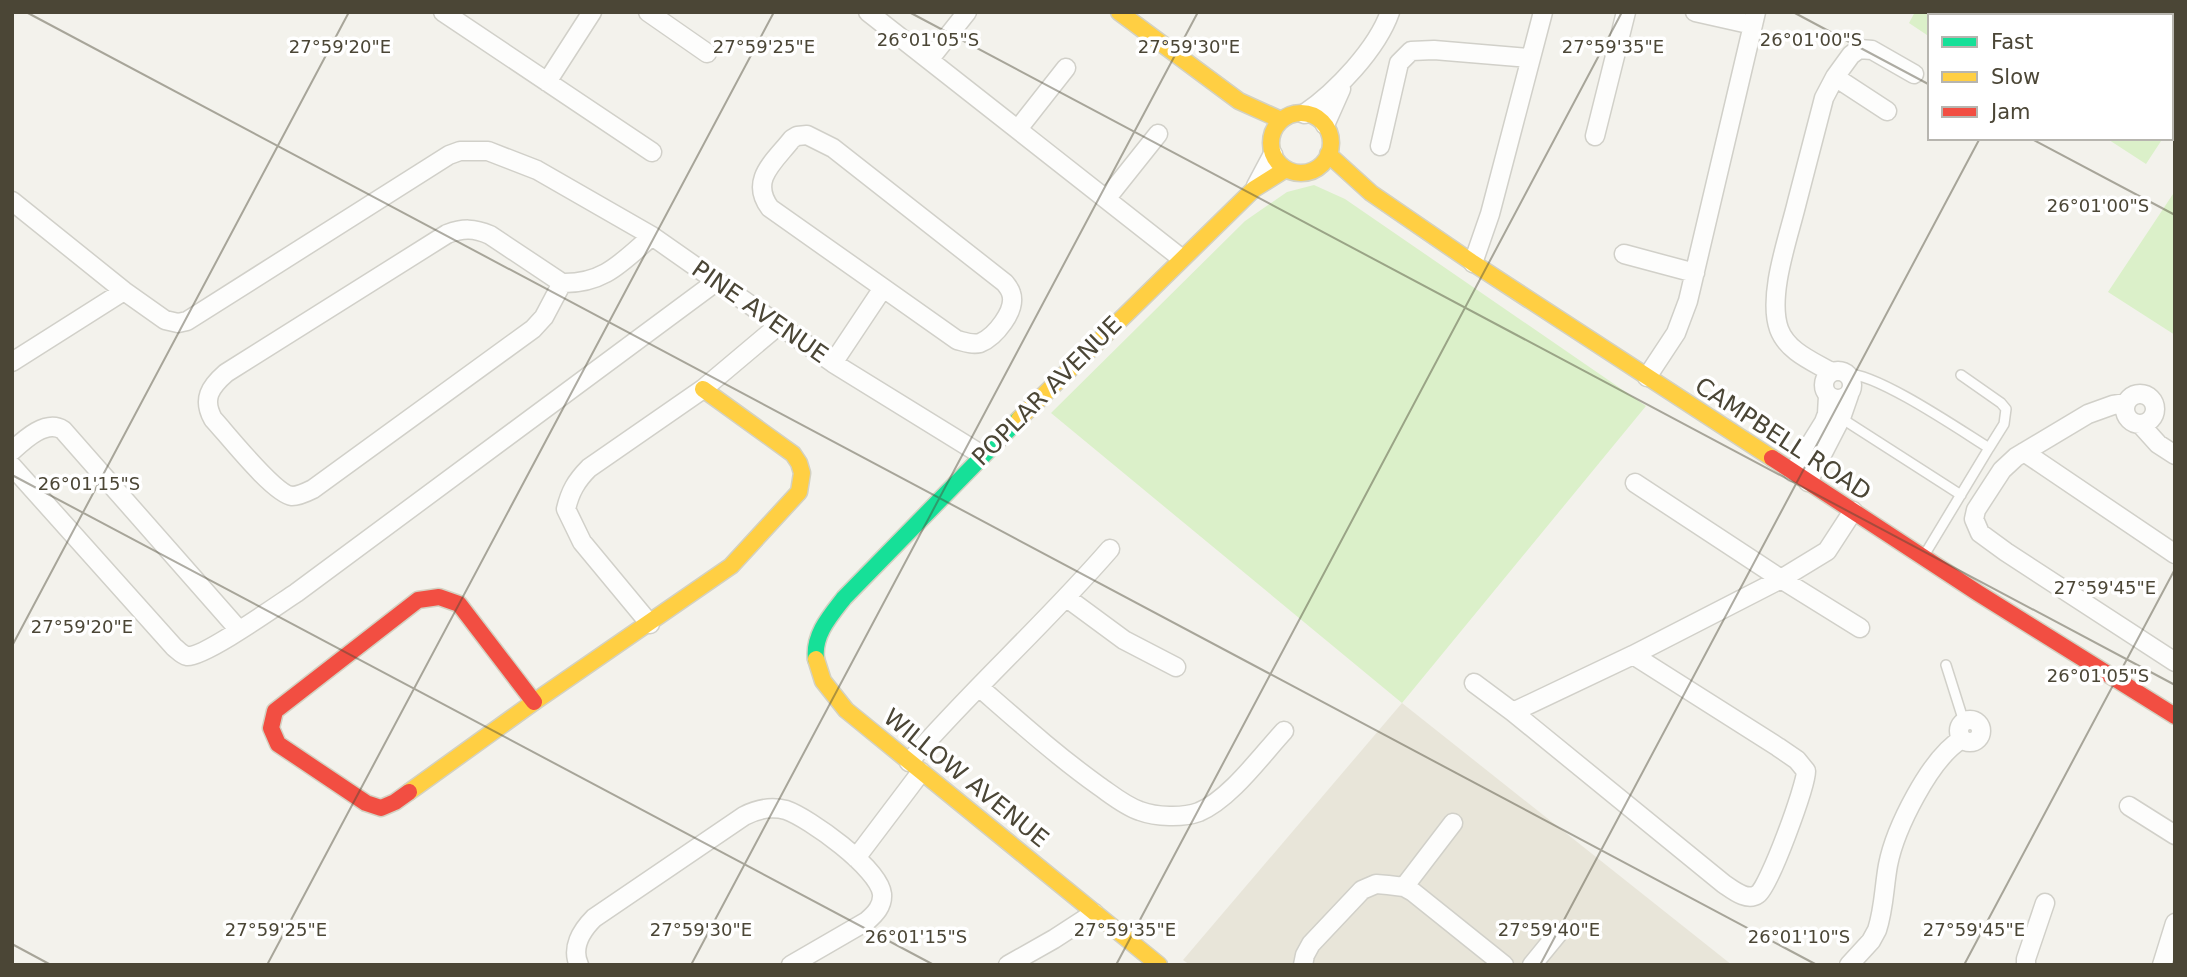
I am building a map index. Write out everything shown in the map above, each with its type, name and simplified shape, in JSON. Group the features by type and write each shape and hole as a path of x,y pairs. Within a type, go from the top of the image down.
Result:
{"street":[{"path":"443,12 652,152"},
{"path":"547,82 592,12"},
{"path":"648,12 707,53"},
{"path":"868,12 1181,258"},
{"path":"929,60 967,12"},
{"path":"1119,12 1239,101 1281,120 1304,114 1319,120 1325,125 1330,140 1324,161 1303,173 1286,169 1239,101"},
{"path":"1304,114 1346,79 1380,33 1390,12"},
{"path":"1473,263 1490,214 1543,12"},
{"path":"1595,136 1626,12"},
{"path":"1647,377 1676,333 1695,273 1755,19 1695,12"},
{"path":"1800,477 1841,418 1849,395 1839,400 1833,382 1793,349 1779,330 1776,305 1777,287 1824,98 1851,55 1865,48 1914,74"},
{"path":"1380,146 1399,63 1411,51 1434,50 1530,58"},
{"path":"1018,129 1066,68"},
{"path":"1835,77 1887,111"},
{"path":"1325,125 1346,79"},
{"path":"1272,146 1281,120"},
{"path":"1107,198 1157,134"},
{"path":"807,135 833,148 1005,283 1011,292 1012,302 1007,316 992,335 980,343 971,344 957,340 941,330 883,288 770,208 762,197 761,188 767,171 797,136 807,135"},
{"name":"POPLAR AVENUE","path":"1254,189 1272,146"},
{"name":"PINE AVENUE","path":"12,201 124,291 165,320 178,323 187,321 449,155 460,151 488,151 537,170 652,236 833,363 982,455"},
{"name":"CAMPBELL ROAD","path":"1324,161 1473,263 1800,477 2175,716"},
{"name":"POPLAR AVENUE","path":"844,598 982,455 1181,258 1254,189 1286,169"},
{"path":"562,283 544,317 533,329 313,489 302,494 286,494 270,483 207,409 209,393 226,373 428,246 458,230 478,230 490,235 562,283 587,282 616,268 652,236"},
{"path":"1624,254 1695,273"},
{"path":"12,466 146,616 184,655 195,655 296,593 717,281"},
{"path":"833,363 883,288"},
{"path":"12,362 124,291"},
{"path":"650,624 582,542 566,509 570,493 577,480 589,468 703,389 779,325"},
{"path":"1800,477 1827,414 1833,382"},
{"path":"534,702 459,604 445,597 432,595 418,600 275,711 269,722 270,731 278,744 366,803 381,808 395,802 731,566 799,492 803,484 803,468 793,454 703,389"},
{"path":"2140,424 2154,415 2155,410 2151,399 2140,394 2129,398 2126,403 2129,420 2140,424 2158,444 2175,455"},
{"path":"2126,403 2088,414 2025,452 2002,470 1976,510 1974,519 1980,533 2175,662"},
{"path":"12,452 44,428 54,426 63,430 239,630"},
{"path":"2025,452 2175,554"},
{"path":"1635,483 1780,579 1860,628"},
{"path":"1513,712 1633,655 1780,579 1827,551 1853,511"},
{"path":"856,858 945,721 1067,598 1110,549"},
{"name":"WILLOW AVENUE","path":"844,598 827,617 817,642 816,666 827,691 915,767 1159,965"},
{"path":"1067,598 1124,640 1176,667"},
{"path":"1474,683 1724,884 1744,896 1759,894 1771,874 1803,787 1806,771 1778,747 1633,655"},
{"path":"979,687 1048,747 1121,802 1141,812 1163,815 1198,812 1232,788 1284,731"},
{"path":"1849,965 1871,942 1877,930 1891,851 1920,789 1944,753 1963,731"},
{"path":"2129,806 2175,835"},
{"path":"579,965 575,953 579,939 584,928 594,918 754,811 774,808 796,815 856,858 878,883 882,894 877,912 852,931 791,965"},
{"path":"1404,887 1453,823"},
{"path":"1303,965 1307,949 1356,894 1376,884 1404,887 1504,965"},
{"path":"2026,965 2045,903"},
{"path":"1022,962 1094,913"},
{"path":"2162,965 2175,922"},
{"path":"1532,965 1559,932"}],"lane":[{"path":"1833,382 1860,375 1889,388 1989,448"},
{"path":"1923,557 2004,424 2006,409 2001,403 1961,375"},
{"path":"1841,418 1961,495"},
{"path":"1946,665 1963,731"}],"shaded area":[{"path":"1402,703 1732,965 1190,965 1183,960"}],"green space":[{"path":"1915,12 2021,12 1928,14 1928,36 1909,23"},
{"path":"2109,140 2162,140 2146,164"},
{"path":"1314,185 1345,199 1646,406 1402,703 1051,413 1245,221 1287,192"},
{"path":"2175,191 2175,335 2108,292"}],"traffic: fast":[{"path":"816,659 820,634 844,598 1019,419"}],"traffic: slow":[{"path":"1119,12 1239,101 1281,120"},
{"path":"1301,113 1318,118 1326,126 1331,143 1326,160 1318,168 1301,173 1284,168 1276,160 1271,143 1276,126 1284,118 1301,113"},
{"path":"1328,154 1371,193 1473,263 1772,458"},
{"path":"1019,419 1254,189 1286,169"},
{"path":"409,792 731,566 799,492 802,473 793,454 703,389"},
{"path":"816,659 823,681 846,710 1159,965"}],"traffic: jam":[{"path":"1772,458 1978,593 2175,716"},
{"path":"409,792 381,808 366,803 278,744 271,728 275,711 418,600 439,597 459,604 534,702"}]}
